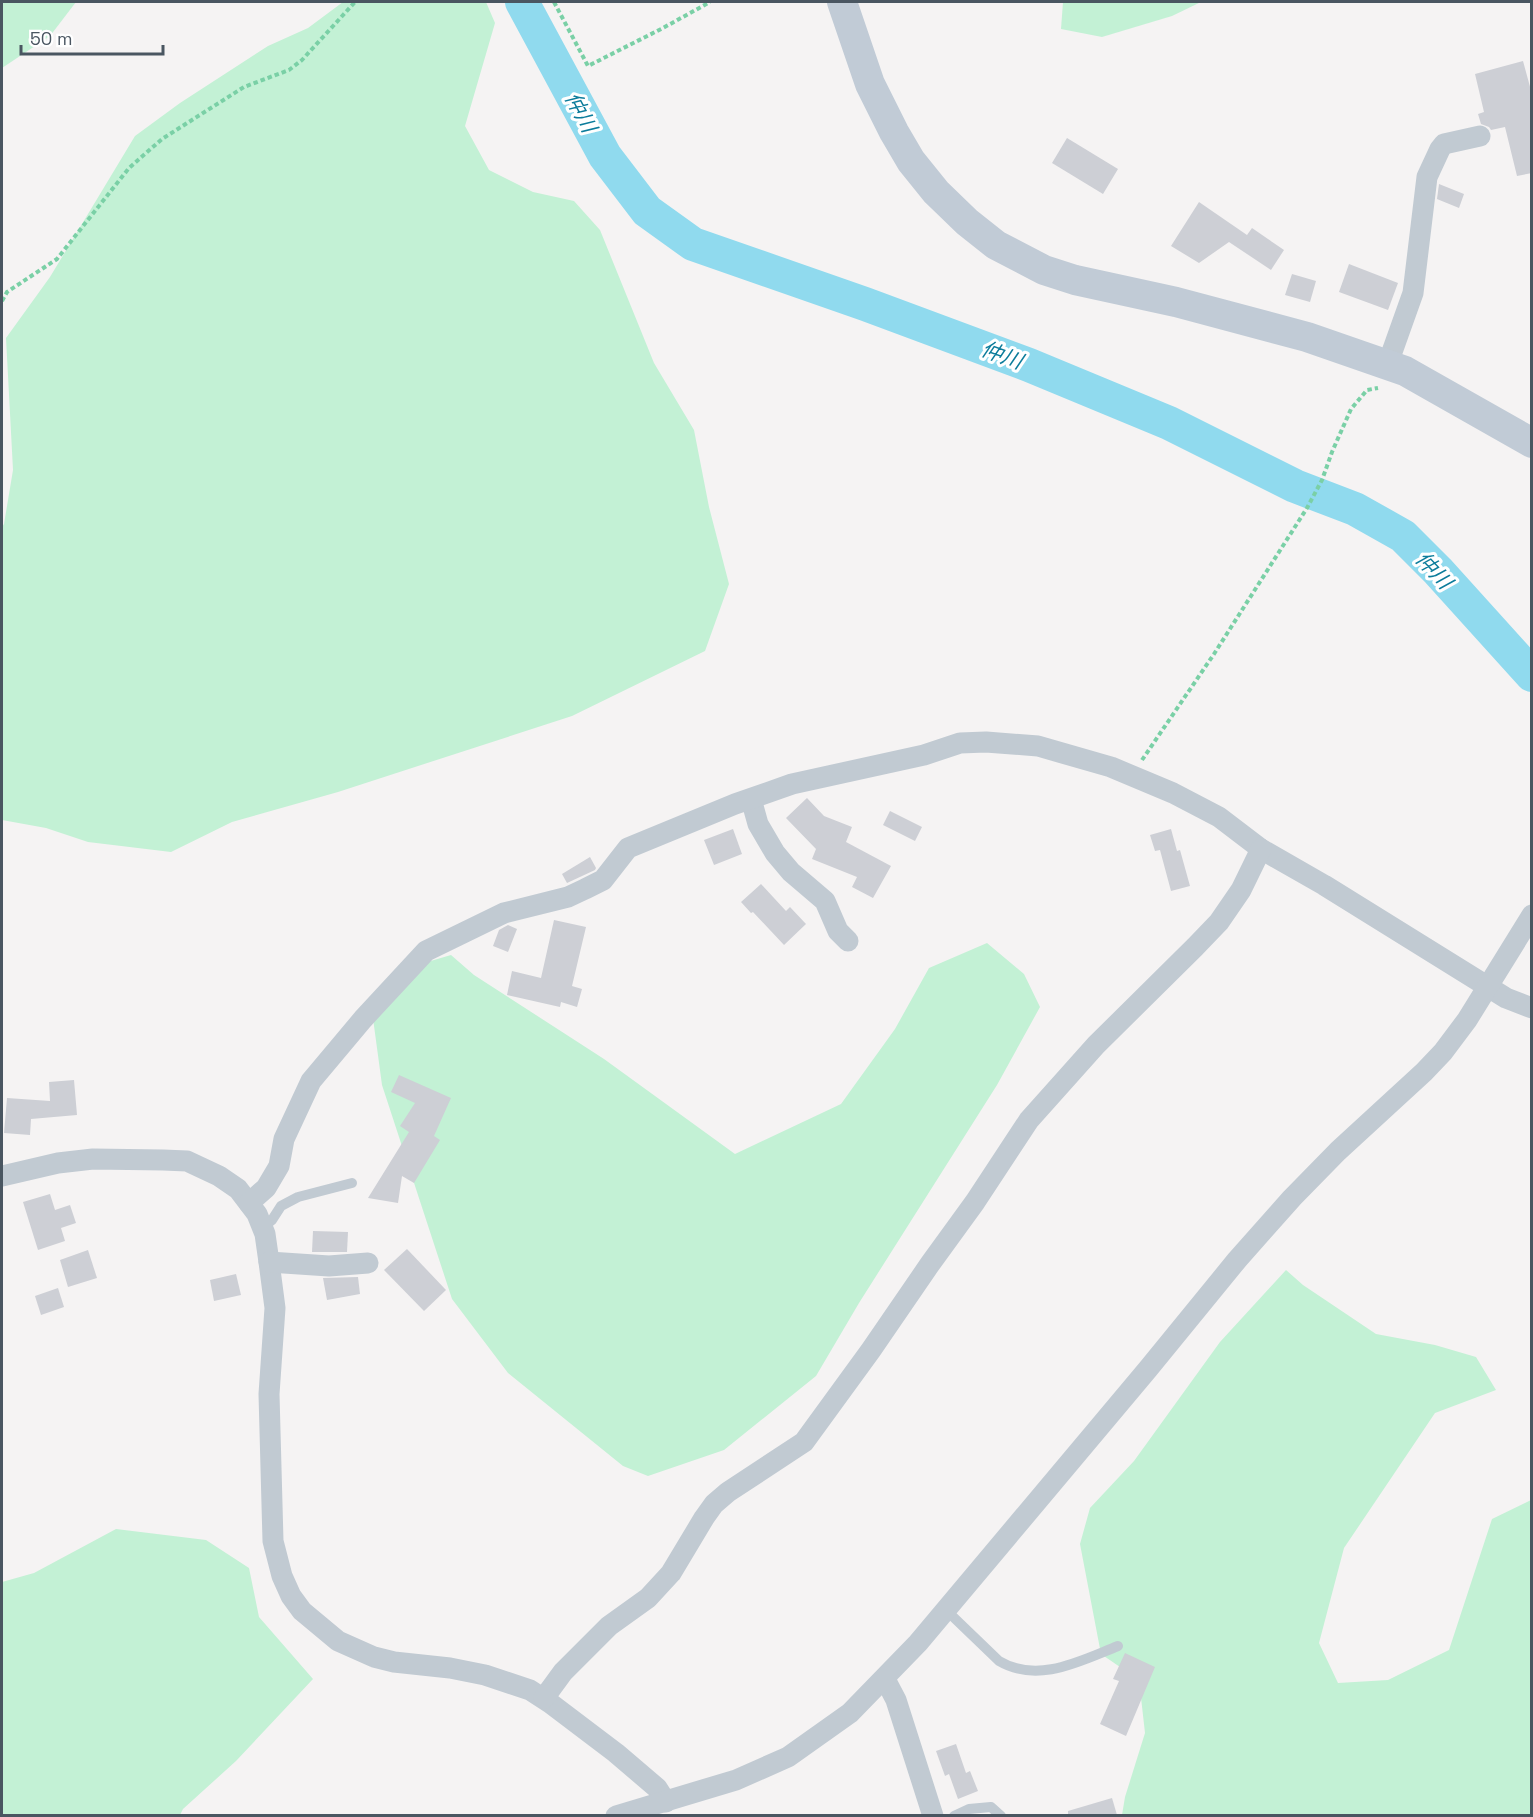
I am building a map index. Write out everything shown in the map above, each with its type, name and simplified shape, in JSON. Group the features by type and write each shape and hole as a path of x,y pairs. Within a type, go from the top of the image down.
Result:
{"street":[{"path":"842,2 870,84 911,161 966,222 996,244 1044,270 1075,280 1176,302 1307,337 1405,371 1532,443"},
{"path":"1381,364 1413,293 1427,177 1444,144 1480,136"},
{"path":"249,1203 266,1188 279,1166 284,1139 311,1081 363,1019 426,951 504,913 568,897 603,880 628,848 655,835 792,784 924,755 960,743 986,742 1038,746 1111,767 1173,793 1219,817 1261,849 1324,885 1506,998 1532,1008"},
{"path":"751,799 758,824 775,853 791,872 825,901 838,931 848,942"},
{"path":"544,1698 562,1672 609,1626 648,1598 671,1573 714,1504 728,1492 804,1442 872,1350 1029,1120 1096,1045 1219,922 1241,890 1261,849"},
{"path":"616,1815 736,1780 788,1757 850,1713 885,1679 946,1610 1237,1260 1292,1198 1338,1151 1424,1072 1467,1020 1532,915"},
{"path":"2,1176 58,1163 93,1159 187,1161 219,1176 238,1189 249,1203 262,1228 275,1308 269,1394 273,1541 282,1576 291,1596 302,1611 338,1641 374,1657 485,1675 530,1690 544,1698 616,1753 657,1788 666,1802"},
{"path":"269,1262 329,1266 368,1263"},
{"path":"885,1679 896,1700 933,1815"}],"lane":[{"path":"262,1228 272,1220 281,1206 298,1197 352,1183"},
{"path":"946,1610 999,1661 1009,1667 1035,1672 1051,1669 1077,1662 1118,1646"},
{"path":"954,1815 969,1809 991,1807 1001,1815"}],"path":[{"path":"2,301 7,292 57,259 129,168 162,139 244,87 289,70 302,60 355,2"},
{"path":"554,2 588,66 710,2"},
{"path":"1136,777 1142,759 1214,654 1307,508 1322,480 1351,410 1368,390 1389,384 1388,378 1377,371 1381,364"}],"green space":[{"path":"2,2 76,2 50,36 2,68"},
{"path":"343,2 486,2 495,23 465,126 489,170 533,192 574,201 600,230 654,363 694,430 709,507 729,584 705,651 572,716 338,792 232,822 171,852 88,842 46,828 2,820 2,527 13,470 6,338 50,277 135,136 180,103 268,46 308,28"},
{"path":"1063,2 1201,2 1172,16 1102,37 1061,29"},
{"path":"987,943 1024,974 1040,1007 997,1085 859,1303 816,1376 724,1450 648,1476 623,1466 508,1373 452,1299 382,1085 372,1011 417,965 451,955 474,975 604,1059 735,1154 841,1104 895,1029 929,968"},
{"path":"1286,1270 1303,1285 1376,1334 1435,1345 1476,1357 1496,1390 1435,1413 1344,1548 1319,1643 1338,1683 1388,1680 1449,1650 1492,1519 1531,1500 1531,1815 1122,1815 1125,1797 1145,1733 1139,1680 1101,1654 1080,1544 1090,1508 1134,1461 1220,1342"},
{"path":"116,1529 206,1540 249,1568 259,1617 313,1679 236,1761 183,1809 180,1815 2,1815 2,1582 34,1573"}],"building":[{"path":"1523,61 1532,94 1532,173 1517,176 1505,127 1491,130 1481,124 1478,114 1484,112 1475,74"},
{"path":"1067,138 1118,169 1103,194 1052,163"},
{"path":"1439,184 1464,194 1459,208 1437,199"},
{"path":"1199,202 1247,235 1252,228 1284,250 1271,270 1229,242 1199,263 1171,246"},
{"path":"1349,264 1398,283 1388,310 1339,292"},
{"path":"1292,274 1316,281 1310,302 1285,295"},
{"path":"807,798 824,816 852,827 846,842 891,866 873,898 852,887 857,877 812,859 816,849 786,818"},
{"path":"890,811 922,827 915,841 883,825"},
{"path":"733,829 742,854 714,865 704,840"},
{"path":"1171,829 1177,851 1180,850 1190,886 1171,891 1160,850 1155,851 1150,835"},
{"path":"590,857 595,870 567,883 562,874"},
{"path":"761,884 786,911 790,907 806,924 784,945 741,902"},
{"path":"554,920 586,927 572,986 582,989 577,1007 561,1002 560,1007 507,995 512,971 541,978"},
{"path":"508,925 517,929 508,952 493,946 499,930"},
{"path":"399,1075 451,1098 434,1136 440,1140 414,1183 402,1176 398,1203 368,1198 409,1132 400,1126 415,1103 391,1092"},
{"path":"74,1080 77,1115 31,1119 30,1135 4,1133 7,1098 50,1101 49,1082"},
{"path":"50,1194 55,1210 70,1205 76,1223 61,1228 65,1241 38,1250 23,1202"},
{"path":"313,1231 348,1232 347,1252 312,1252"},
{"path":"407,1249 446,1290 424,1311 384,1270"},
{"path":"88,1250 97,1278 68,1287 60,1260"},
{"path":"236,1274 241,1295 214,1301 210,1280"},
{"path":"358,1277 360,1294 327,1300 323,1278"},
{"path":"58,1288 64,1307 41,1315 35,1296"},
{"path":"1125,1653 1155,1667 1126,1736 1100,1724 1119,1681 1113,1679"},
{"path":"956,1744 966,1773 970,1771 978,1791 958,1799 949,1774 945,1776 936,1751"},
{"path":"1112,1798 1117,1815 1068,1815 1068,1811"}],"waterway":[{"name":"仲川","path":"522,2 605,156 647,211 693,244 865,304 1029,365 1169,423 1295,486 1355,509 1403,536 1438,571 1532,675"}]}
